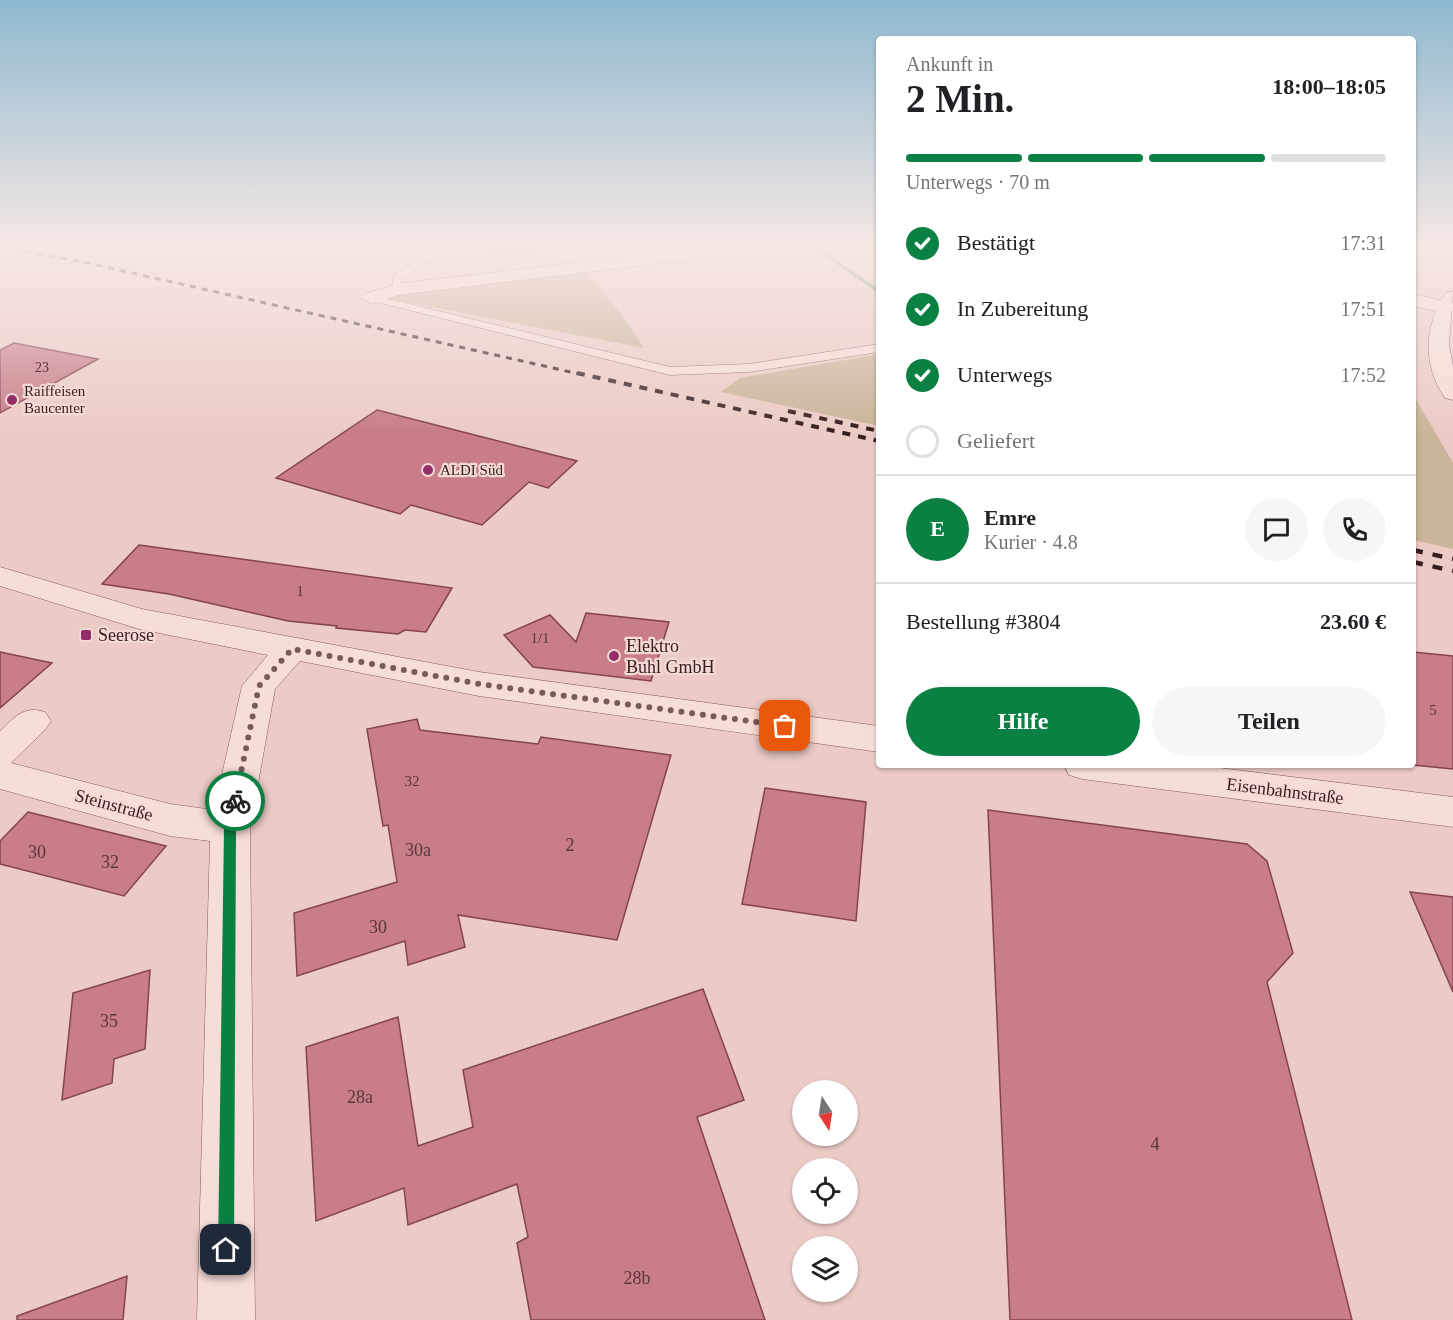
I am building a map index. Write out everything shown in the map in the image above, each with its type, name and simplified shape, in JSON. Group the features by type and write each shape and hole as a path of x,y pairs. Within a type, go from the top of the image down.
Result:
{"street":[{"path":"1447,309 1439,324 1437,345 1444,376 1453,393"},
{"path":"0,576 139,618 479,684 876,739"},
{"path":"226,1320 230,828 259,686 292,649"},
{"path":"0,753 33,721"},
{"name":"Eisenbahnstraße","path":"1106,768 1453,812"},
{"name":"Steinstraße","path":"0,775 170,820 230,828"}],"lane":[{"path":"415,309 670,371 707,373 741,370 832,352 876,348"}],"shaded area":[{"path":"440,309 617,309 644,348"},
{"path":"876,355 876,425 721,392 740,378"},
{"path":"1416,399 1453,463 1453,549 1416,541"}],"building":[{"path":"14,343 98,359 0,413 0,350"},
{"name":"ALDI Süd","path":"377,410 577,461 548,488 529,482 482,525 411,505 400,514 276,478"},
{"path":"139,545 452,588 426,632 405,630 398,634 336,628 337,626 288,621 169,594 102,584"},
{"name":"Elektro Buhl GmbH","path":"586,613 669,622 651,681 533,667 504,635 550,615 576,642"},
{"path":"0,652 52,663 0,708"},
{"path":"1416,652 1453,656 1453,769 1416,765"},
{"path":"417,719 420,730 538,744 541,737 671,755 617,940 458,915 465,947 408,965 405,941 297,976 294,913 397,882 388,825 383,826 367,729"},
{"path":"765,788 866,802 856,921 742,904"},
{"path":"988,810 1247,844 1267,861 1293,953 1267,982 1352,1320 1010,1320"},
{"path":"28,812 166,846 124,896 0,864 0,841"},
{"path":"1410,892 1453,897 1453,992"},
{"path":"150,970 145,1049 114,1059 112,1083 62,1100 73,993"},
{"path":"703,989 744,1100 697,1117 765,1320 531,1320 517,1243 528,1237 517,1184 408,1225 404,1188 316,1221 306,1047 398,1017 418,1146 473,1127 463,1070"},
{"path":"127,1276 123,1320 17,1320 17,1316"}],"railway":[{"path":"290,309 584,375"},
{"path":"577,373 876,440"},
{"path":"788,411 876,430"},
{"path":"1416,551 1453,559"},
{"path":"1416,563 1453,571"}],"way so far":[{"path":"235,801 259,686 292,649 479,684 785,726"}],"place":[{"name":"Raiffeisen Baucenter","path":"12,400"},
{"name":"ALDI Süd","path":"428,470"},
{"name":"Seerose","path":"86,635"},
{"name":"Elektro Buhl GmbH","path":"614,656"}],"route":[{"path":"226,1250 230,828 235,801"}]}
